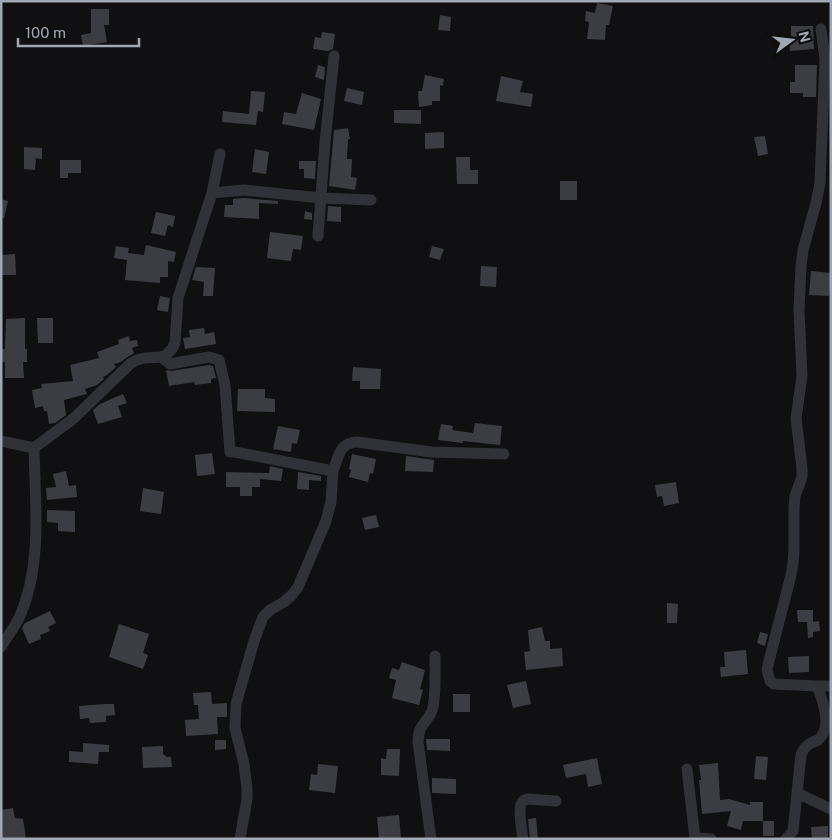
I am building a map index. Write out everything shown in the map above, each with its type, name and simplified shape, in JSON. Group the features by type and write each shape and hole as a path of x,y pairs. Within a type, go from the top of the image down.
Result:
{"street":[{"path":"821,29 825,59 820,184 803,250 799,310 802,376 796,418 802,477 795,496 794,550 791,575 768,669 770,680 774,684 831,686"},
{"path":"318,236 334,56"},
{"path":"1,441 34,448 73,419 130,364 144,358 161,357 170,352 175,342 178,298 212,193 220,154"},
{"path":"212,193 244,190 321,198 371,200"},
{"path":"161,357 170,364 209,357 219,360 225,385 230,452 333,471"},
{"path":"240,839 247,788 244,764 235,728 236,704 263,617 270,610 284,602 298,587 326,521 331,502 333,471 342,447 350,442 357,442 431,452 504,454"},
{"path":"1,647 19,618 29,587 33,566 36,538 34,448"},
{"path":"431,839 418,734 433,709 435,656"},
{"path":"786,839 793,832 801,755 803,750 828,733 830,725 827,709 817,686"},
{"path":"687,769 696,838 711,839"},
{"path":"797,793 831,809"},
{"path":"523,839 520,806 524,800 556,801"}],"building":[{"path":"597,3 613,6 609,25 606,25 605,40 587,39 589,22 585,21 586,11 595,13"},
{"path":"91,9 109,9 109,25 104,25 107,42 83,46 81,35 91,33"},
{"path":"440,15 451,17 450,31 438,30"},
{"path":"791,26 813,26 814,49 790,51 789,38 791,38"},
{"path":"322,32 335,34 333,49 328,51 313,49 315,37 321,38"},
{"path":"318,65 325,67 324,80 315,77"},
{"path":"795,65 817,65 816,97 803,97 803,93 790,93 790,82 795,82"},
{"path":"425,75 444,79 443,86 440,85 440,101 432,101 432,105 419,107 418,91 422,91"},
{"path":"501,76 523,81 520,92 533,94 531,107 496,101"},
{"path":"347,88 364,92 362,105 344,101"},
{"path":"251,91 265,92 263,112 258,111 256,125 222,122 223,111 249,114"},
{"path":"302,93 321,99 314,130 282,124 284,112 296,114"},
{"path":"394,110 421,110 421,124 394,123"},
{"path":"348,128 350,139 348,139 347,159 352,159 351,177 357,178 355,190 329,186 334,130"},
{"path":"444,132 444,148 425,149 425,133"},
{"path":"765,136 768,154 758,156 754,137"},
{"path":"24,147 42,148 42,159 36,158 35,170 24,169"},
{"path":"255,149 269,152 266,174 252,172"},
{"path":"456,157 470,157 470,170 478,170 478,184 457,184"},
{"path":"60,160 81,160 81,173 68,173 68,178 60,178"},
{"path":"299,161 316,161 315,179 304,178 304,169 299,169"},
{"path":"560,181 577,181 577,200 560,200"},
{"path":"1,199 8,201 4,218 1,218"},
{"path":"233,199 278,201 278,204 259,203 259,219 224,217 225,205 233,205"},
{"path":"328,206 341,207 341,222 327,221"},
{"path":"305,211 312,213 312,220 304,219"},
{"path":"156,212 175,216 173,227 168,225 165,236 151,233"},
{"path":"270,232 303,236 301,250 293,249 291,261 267,258"},
{"path":"146,245 176,252 174,262 168,261 168,277 160,277 160,283 125,280 127,260 114,258 116,246 129,248 128,253 144,255"},
{"path":"432,246 444,249 440,260 429,257"},
{"path":"15,254 16,275 1,275 1,255"},
{"path":"481,266 497,267 496,287 480,286"},
{"path":"196,267 215,268 213,296 203,296 204,282 192,280"},
{"path":"811,271 831,273 829,296 809,295"},
{"path":"160,296 170,298 168,312 157,310"},
{"path":"25,318 27,362 23,362 24,378 5,378 5,362 1,362 1,349 5,349 6,319"},
{"path":"37,318 53,318 53,343 38,343"},
{"path":"204,328 205,334 214,332 216,344 185,349 183,338 190,337 189,330"},
{"path":"129,336 130,341 137,340 138,346 132,348 134,353 121,362 114,364 116,367 103,377 104,379 97,385 85,389 87,394 64,400 66,415 55,423 49,424 47,411 44,411 43,406 35,408 32,390 42,388 41,384 73,381 70,365 99,358 97,352 119,344 118,340"},
{"path":"213,366 216,378 211,379 211,383 195,385 194,382 169,386 166,370 171,371"},
{"path":"353,367 381,369 380,389 360,389 360,381 352,381"},
{"path":"238,389 265,389 265,398 275,399 275,412 237,411"},
{"path":"123,394 127,403 118,406 122,417 98,424 93,410 100,404"},
{"path":"475,423 502,426 500,445 438,440 441,424 453,426 452,430 473,433"},
{"path":"278,426 300,430 297,444 292,443 291,452 273,449"},
{"path":"212,453 215,474 197,476 195,455"},
{"path":"352,454 376,459 373,474 370,473 368,482 349,477"},
{"path":"406,456 434,460 433,472 405,471"},
{"path":"270,466 283,469 281,481 260,479 260,487 252,487 252,496 240,496 240,487 226,487 226,472 269,473"},
{"path":"66,471 69,486 76,485 77,497 47,500 46,488 56,487 53,474"},
{"path":"298,472 321,476 321,481 309,480 309,490 297,489"},
{"path":"676,482 679,503 664,506 662,496 657,497 655,485"},
{"path":"143,488 164,492 161,514 140,511"},
{"path":"47,510 75,511 75,532 58,531 58,523 47,522"},
{"path":"376,515 379,527 365,530 362,518"},
{"path":"667,603 678,604 677,623 667,623"},
{"path":"797,610 813,610 813,622 819,621 820,631 813,632 813,637 808,638 807,622 798,622"},
{"path":"50,611 56,623 48,627 50,631 40,635 41,639 29,644 22,628 25,623"},
{"path":"119,624 149,634 143,653 148,655 143,669 109,657"},
{"path":"542,627 545,641 550,641 550,649 562,648 563,666 526,670 524,652 530,651 528,630"},
{"path":"760,632 768,634 765,646 757,643"},
{"path":"746,650 748,674 721,677 720,667 725,667 724,652"},
{"path":"809,656 809,672 789,673 788,657"},
{"path":"402,662 425,670 420,689 423,690 419,705 392,698 396,680 389,678 392,668 399,670"},
{"path":"526,681 531,704 513,708 507,685"},
{"path":"211,692 212,704 227,703 227,717 217,717 218,734 186,736 185,720 199,719 198,705 194,705 193,693"},
{"path":"453,694 470,694 470,712 453,712"},
{"path":"114,704 115,715 106,716 106,722 90,723 89,718 80,719 79,706"},
{"path":"426,739 450,739 450,751 427,750"},
{"path":"215,740 226,740 226,749 215,750"},
{"path":"83,743 109,745 109,752 99,752 98,764 69,762 69,751 83,752"},
{"path":"163,746 163,754 171,757 172,767 143,768 142,747"},
{"path":"387,749 400,749 399,776 381,775 381,758 386,759"},
{"path":"756,756 768,757 766,780 754,779"},
{"path":"597,758 602,784 588,787 586,774 566,778 563,765"},
{"path":"718,763 720,800 729,799 750,805 750,802 763,802 763,821 743,821 741,830 727,826 731,811 702,814 699,765"},
{"path":"318,764 338,766 335,793 309,790 311,774 317,775"},
{"path":"432,778 456,779 456,794 432,793"},
{"path":"13,808 15,818 23,819 26,839 1,839 1,810"},
{"path":"399,815 401,839 379,839 377,817"},
{"path":"536,818 538,839 530,839 528,819"},
{"path":"763,821 774,821 774,836 763,836"},
{"path":"828,826 828,839 812,839 811,827"}]}
